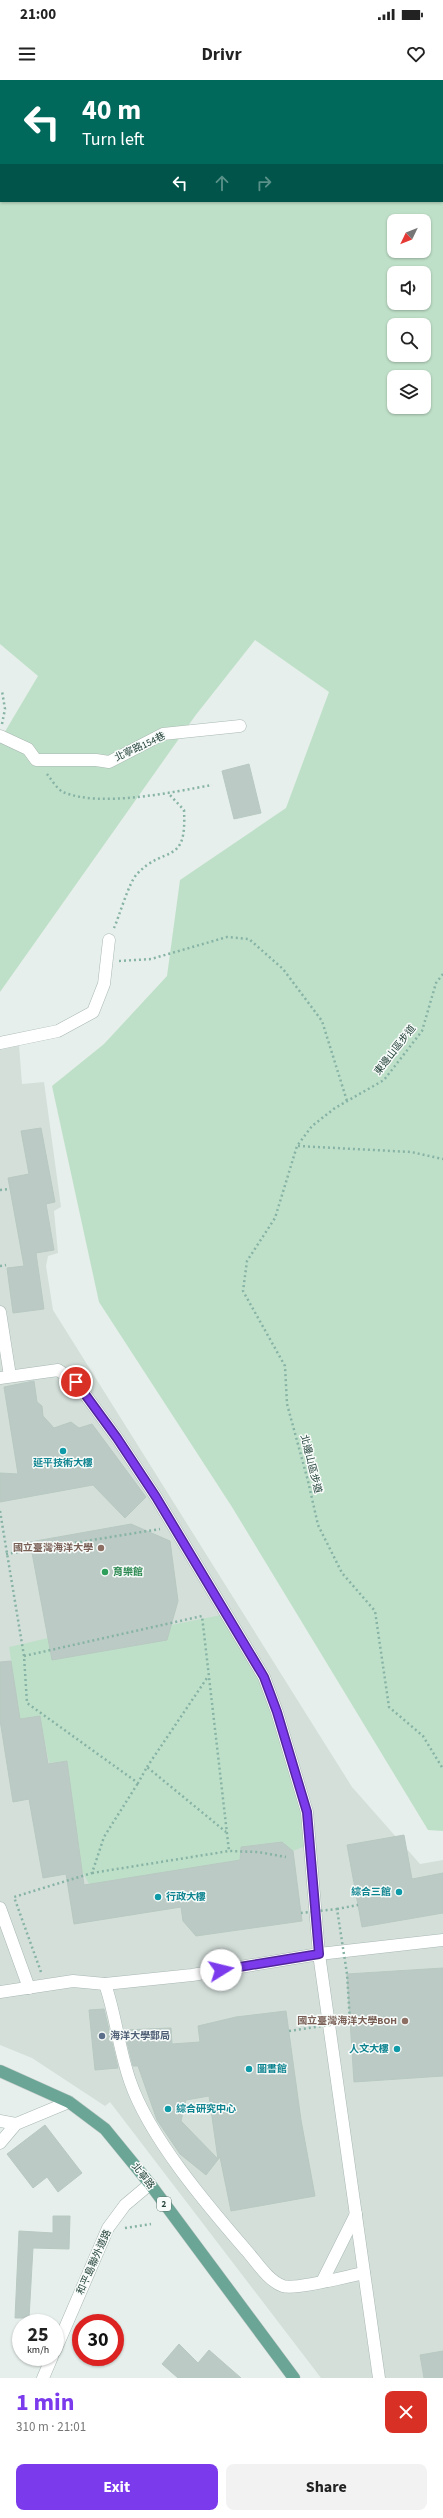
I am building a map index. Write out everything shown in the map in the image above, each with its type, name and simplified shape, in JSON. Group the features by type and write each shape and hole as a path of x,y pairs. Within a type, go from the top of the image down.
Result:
{"main road":[{"name":"北寧路","path":"0,2071 69,2102 104,2129 150,2184 294,2378"}],"street":[{"name":"北寧路154巷","path":"36,760 96,760 109,762 163,734 240,726"},
{"path":"0,736 28,749 36,760"},
{"path":"0,1043 58,1031 93,1012 104,984 109,940"},
{"path":"0,1312 5,1377 58,1370 76,1382 117,1438 174,1527 264,1677 277,1712 307,1812 319,1954 379,2378"},
{"path":"0,1908 29,1988"},
{"path":"0,1992 72,1981 105,1984 192,1975 319,1954 443,1940"},
{"path":"105,1984 114,2010 130,2081 142,2110 210,2209 268,2275 283,2286 364,2273"},
{"path":"0,2143 16,2124 69,2102"},
{"path":"0,2121 16,2124"},
{"name":"和平島聯外道路","path":"64,2330 108,2228 125,2205 150,2184"},
{"path":"324,2280 356,2214"},
{"path":"43,2378 48,2366"}],"path":[{"path":"0,729 4,709 2,691"},
{"path":"36,760 62,792 79,796 110,799 168,793 212,785"},
{"path":"109,940 136,875 179,848 185,831 184,810 168,793"},
{"path":"107,962 151,959 227,937 249,939 283,969 322,1021 347,1101"},
{"name":"東邊山區步道","path":"297,1146 312,1126 347,1101 384,1080 422,1031 436,984 443,974"},
{"path":"297,1146 411,1152 443,1159"},
{"name":"北邊山區步道","path":"297,1146 275,1218 247,1260 243,1290 285,1366 287,1404 308,1481 318,1525 342,1573 375,1611 389,1707 423,1736 443,1769"},
{"path":"0,1190 10,1189"},
{"path":"0,1266 6,1264"},
{"path":"0,1511 24,1656 27,1703 138,1783"},
{"path":"6,1554 174,1527"},
{"path":"24,1656 202,1616 229,1852"},
{"path":"92,1873 104,1837 147,1767 208,1677"},
{"path":"147,1767 226,1832"},
{"path":"45,1985 14,1898 92,1873 229,1852 258,1852 286,1857"},
{"path":"301,1913 358,1905"},
{"path":"288,2031 350,2022 347,1974 337,1909"}],"shaded area":[{"name":"國立臺灣海洋大學","path":"19,1045 22,1084 44,1082 61,1207 54,1211 58,1253 48,1256 46,1266 53,1310 352,1787 420,1864 443,1860 443,2378 321,2378 110,2102 105,2106 32,2058 0,2045 0,1049"}],"green space":[{"path":"0,202 443,202 443,1831 428,1830 232,1507 99,1302 52,1086 104,1044 167,976 180,880 286,808 329,692 255,640 195,716 0,992 0,740 38,676 0,644"},
{"path":"226,1614 282,1725 308,1845 293,1851 282,1842 241,1847 240,1860 89,1884 82,1871 67,1761 49,1763 40,1718 20,1719 9,1647 48,1638 52,1660 166,1640 171,1625"}],"building":[{"path":"249,764 261,813 234,819 222,771"},
{"path":"41,1128 55,1202 46,1204 54,1250 36,1253 44,1309 13,1313 7,1268 24,1266 8,1178 29,1174 21,1131"},
{"name":"延平技術大樓","path":"34,1381 37,1402 42,1406 43,1416 54,1428 71,1422 79,1428 92,1424 146,1497 125,1518 93,1485 0,1502 0,1473 18,1474 4,1387"},
{"name":"育樂館","path":"131,1524 170,1541 178,1601 167,1640 52,1660 30,1542"},
{"path":"11,1661 20,1719 40,1716 48,1764 67,1761 84,1885 240,1860 241,1847 282,1842 293,1851 302,1921 196,1936 183,1921 181,1907 74,1924 66,1874 43,1878 29,1799 13,1802 0,1720 0,1662"},
{"name":"綜合三館","path":"404,1835 412,1879 443,1873 443,1913 362,1927 347,1845"},
{"name":"人文大樓","path":"443,1968 443,2076 354,2082 347,1974"},
{"path":"104,2009 118,2068 95,2070 89,2010"},
{"path":"286,2011 301,2120 315,2196 231,2211 220,2157 206,2175 180,2154 157,2120 138,2066 133,2066 124,2030 171,2028 172,2044 200,2042 198,2026 236,2017","holes":["209,2096 218,2159 181,2121 186,2100"]},
{"path":"45,2125 82,2173 58,2192 47,2177 33,2188 7,2154"},
{"path":"53,2216 70,2216 69,2249 33,2248 29,2314 15,2314 19,2231 53,2233"},
{"path":"179,2344 198,2363 209,2350 241,2378 178,2378 162,2364"},
{"path":"443,2351 443,2378 424,2378 420,2355"}],"place":[{"name":"延平技術大樓","path":"63,1451"},
{"name":"國立臺灣海洋大學","path":"101,1548"},
{"name":"育樂館","path":"105,1572"},
{"name":"綜合三館","path":"399,1892"},
{"name":"行政大樓","path":"158,1897"},
{"name":"國立臺灣海洋大學BOH","path":"405,2021"},
{"name":"海洋大學郵局","path":"102,2036"},
{"name":"人文大樓","path":"397,2049"},
{"name":"圖書館","path":"249,2069"},
{"name":"綜合研究中心","path":"168,2109"}],"route":[{"path":"76,1382 117,1438 156,1497 264,1677 277,1712 307,1812 319,1954 221,1970"}]}
